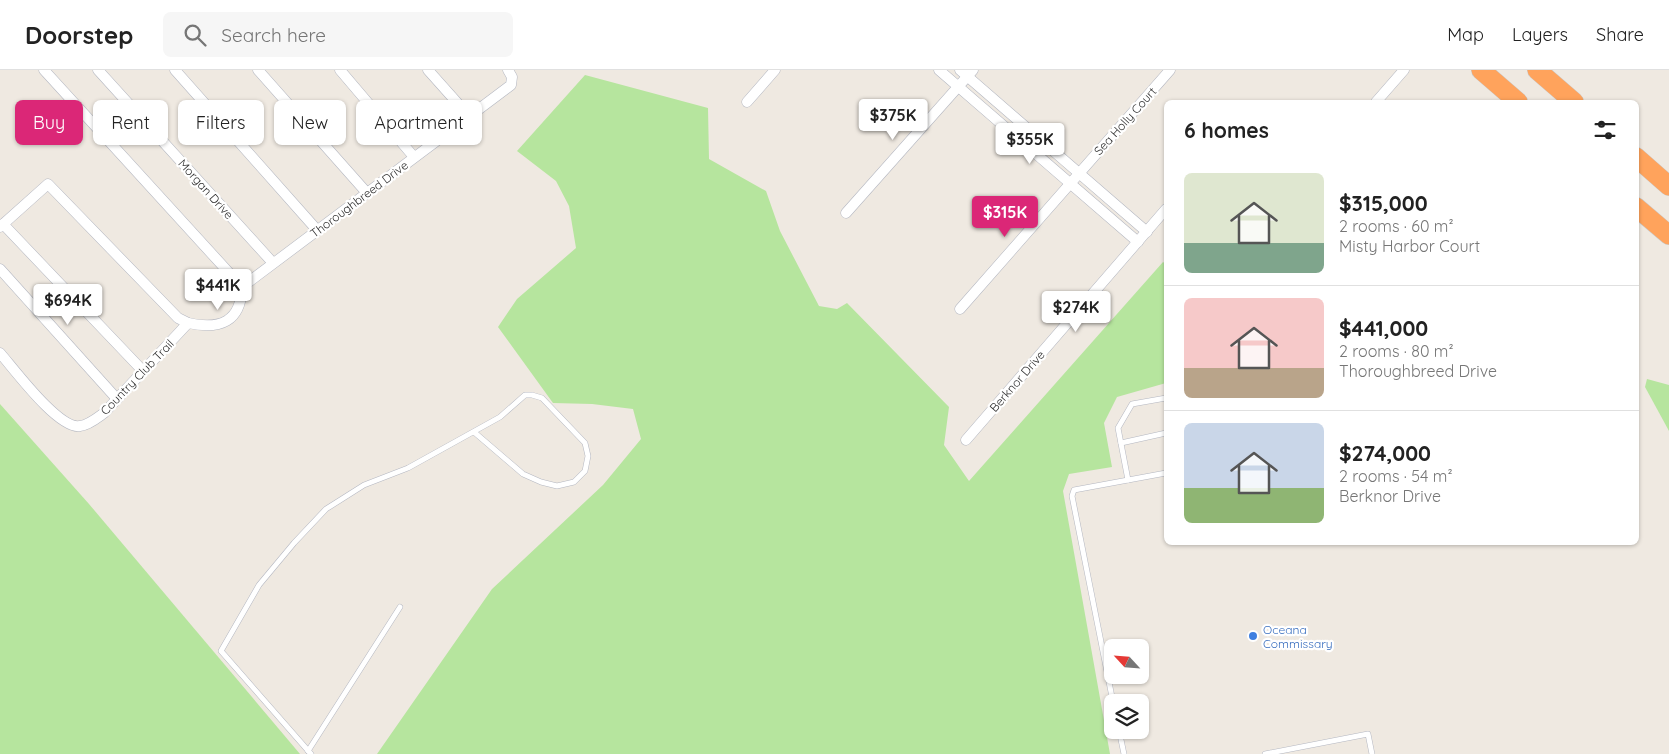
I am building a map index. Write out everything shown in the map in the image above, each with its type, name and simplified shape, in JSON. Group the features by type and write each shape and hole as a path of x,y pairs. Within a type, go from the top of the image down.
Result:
{"highway":[{"path":"1481,70 1516,100"},
{"path":"1537,70 1572,100"},
{"path":"1639,160 1669,186"},
{"path":"1639,209 1669,235"}],"street":[{"path":"44,70 242,287 241,299 233,315 221,325 202,326 188,323 178,318 48,184 2,225 143,371"},
{"name":"Morgan Drive","path":"98,70 273,263"},
{"path":"175,70 317,230"},
{"path":"258,70 367,193"},
{"path":"340,70 414,158"},
{"path":"428,70 455,100"},
{"name":"Thoroughbreed Drive","path":"482,106 510,85 512,76 508,70"},
{"path":"747,102 775,70"},
{"path":"939,70 1138,242"},
{"name":"Sea Holly Court","path":"960,309 1170,70"},
{"path":"1378,100 1404,70"},
{"path":"846,213 958,87 967,72 1147,232"},
{"name":"Thoroughbreed Drive","path":"242,287 431,145"},
{"name":"Berknor Drive","path":"966,440 1164,211"},
{"path":"0,269 117,399"},
{"name":"Country Club Trail","path":"0,353 53,414 66,424 78,427 104,413 188,323"}],"lane":[{"path":"400,607 310,753 221,651 259,585 294,543 326,509 364,485 408,468 474,432 500,417 525,395 542,398 585,443 588,456 585,471 574,482 558,486 541,482 523,474 474,432"},
{"path":"1128,480 1118,428 1132,404 1164,398"},
{"path":"1121,443 1164,433"},
{"path":"1112,694 1072,496 1074,490 1164,473"},
{"path":"1265,754 1368,734 1372,754"},
{"path":"1121,739 1124,754"}],"green space":[{"path":"585,75 708,108 709,159 766,191 780,231 819,306 837,309 847,303 949,407 944,445 969,481 1164,263 1164,384 1117,397 1104,423 1112,467 1069,474 1063,491 1104,720 1104,739 1107,739 1110,754 377,754 492,589 603,485 641,439 633,409 592,404 553,403 498,327 517,299 576,248 569,206 556,181 517,151"},
{"path":"1647,379 1669,385 1669,431 1645,387"},
{"path":"0,404 89,504 300,754 0,754"}],"place":[{"name":"Oceana Commissary","path":"1253,636"}]}
